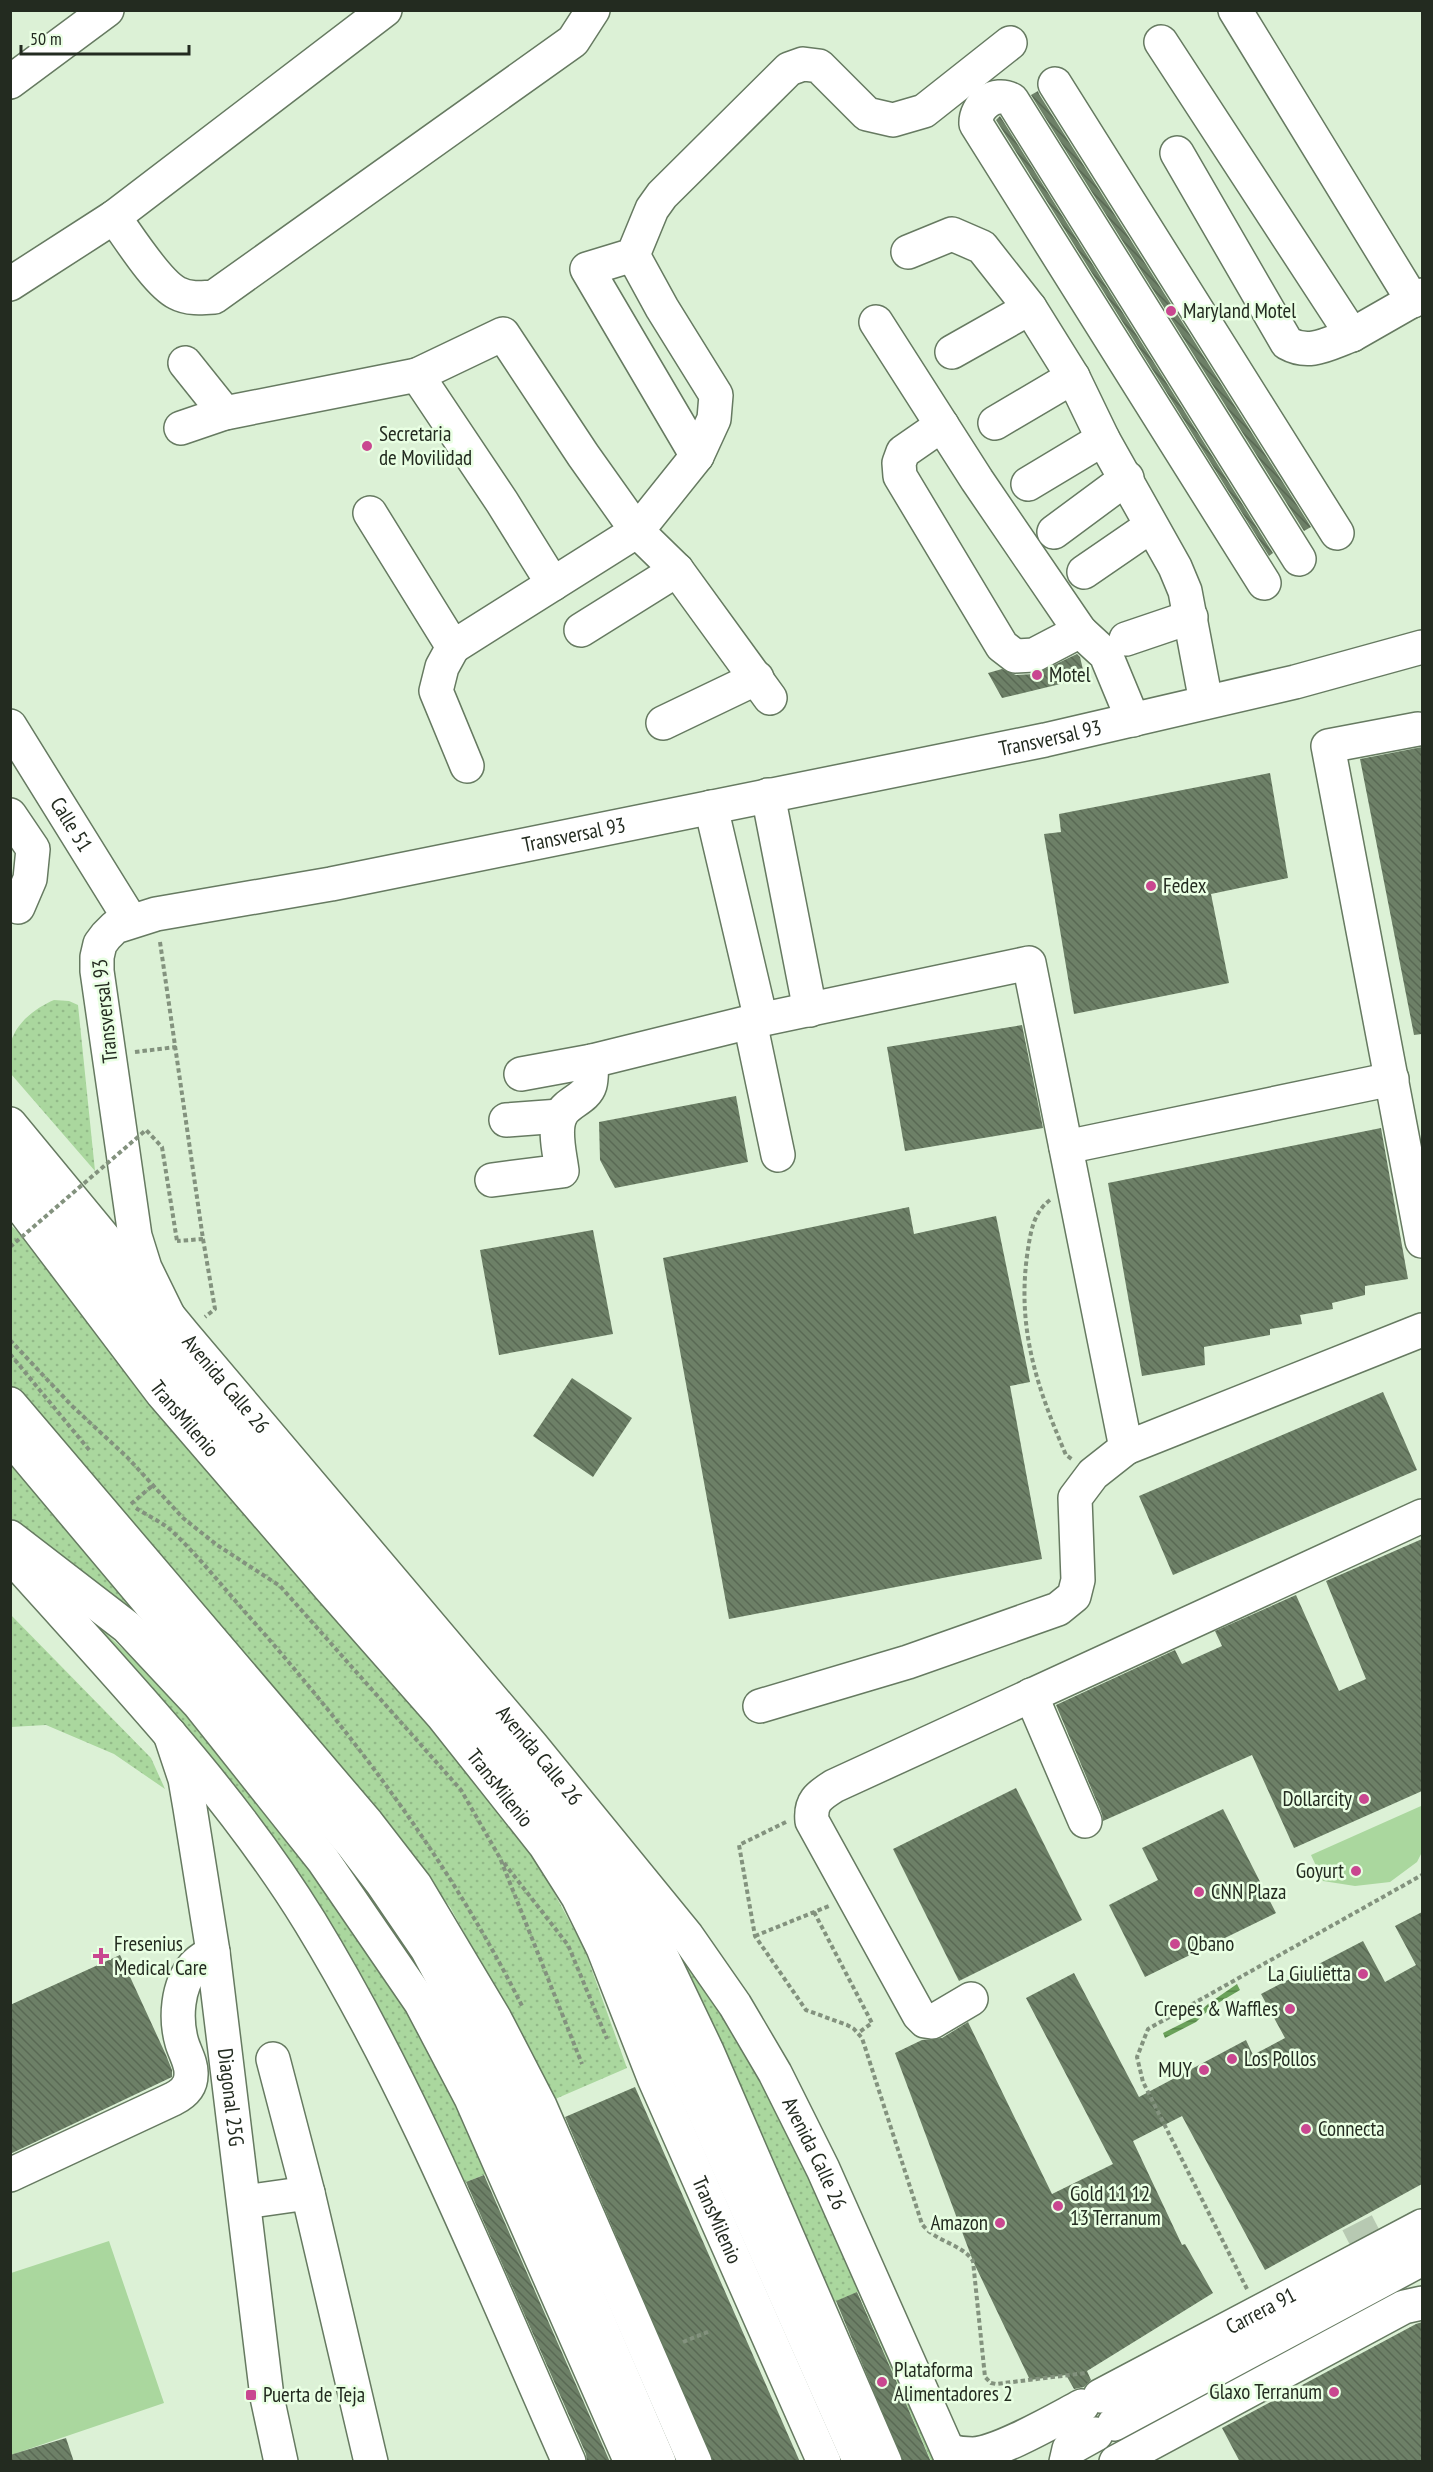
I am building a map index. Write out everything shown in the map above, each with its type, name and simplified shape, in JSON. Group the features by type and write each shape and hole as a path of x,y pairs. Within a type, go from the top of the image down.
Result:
{"main road":[{"path":"10,82 107,10"},
{"path":"10,284 114,217 385,10"},
{"path":"114,217 163,282 176,293 192,298 214,297 573,41 593,10"},
{"path":"1177,153 1287,343 1297,349 1313,350 1352,335 1418,298 1235,10"},
{"path":"1161,42 1352,335"},
{"path":"633,255 652,209 662,195 789,69 803,64 819,66 867,114 893,120 924,111 1010,43"},
{"path":"1055,84 1336,533"},
{"path":"1264,583 976,124 977,111 981,106 997,96 1004,96 1012,100 1299,559"},
{"path":"908,252 952,234 982,247 1030,308 1073,377 1103,440 1175,567 1185,591 1191,617 1206,702"},
{"path":"467,766 436,691 437,677 453,647 637,531 697,456 714,419 716,395 662,308 633,255"},
{"path":"633,255 587,269 697,456"},
{"path":"622,330 662,308"},
{"path":"952,352 1030,308"},
{"path":"876,322 942,425 1101,639"},
{"path":"182,428 225,414 417,375 503,334 583,455 637,531 677,570 764,688 663,723"},
{"path":"185,363 225,414"},
{"path":"417,375 553,584"},
{"path":"995,423 1073,377"},
{"path":"942,425 903,452 899,463 900,476 1002,646 1015,656 1034,654 1191,617"},
{"path":"1028,484 1103,440"},
{"path":"1054,532 1126,478"},
{"path":"370,513 453,647"},
{"path":"1084,572 1151,526"},
{"path":"581,630 677,570"},
{"path":"1101,639 1094,659 1126,721"},
{"name":"Transversal 93","path":"168,1315 145,1268 135,1236 109,1055 97,957 100,944 115,927 143,917 331,884 1126,721 1295,682 1422,647"},
{"name":"Calle 51","path":"11,728 143,917"},
{"path":"1418,729 1328,746 1422,1241"},
{"path":"768,795 810,1010"},
{"path":"711,807 755,1021 778,1155"},
{"path":"10,815 33,849 30,879 18,907"},
{"path":"520,1074 592,1061 755,1021 1029,963 1126,1448"},
{"path":"492,1180 562,1171 557,1133 560,1116 567,1106 582,1096 590,1086 592,1061"},
{"path":"1066,1147 1392,1079"},
{"path":"506,1120 560,1116"},
{"name":"Avenida Calle 26","path":"10,1125 532,1746 687,1936 735,2005 775,2073 823,2169 951,2456"},
{"name":"Avenida Calle 26","path":"10,1166 174,1371 505,1754 570,1840 624,1931 860,2462"},
{"name":"TransMilenio","path":"15,1204 162,1393 442,1715 545,1845 578,1897 603,1948 654,2078 824,2462"},
{"path":"760,1706 908,1662 1058,1609 1074,1596 1078,1580 1075,1498 1093,1474 1126,1448 1422,1330"},
{"path":"10,1404 360,1814 416,1885 495,2019 540,2106 695,2462"},
{"path":"10,1437 353,1845 427,1949 482,2051 659,2462"},
{"path":"972,1999 939,2020 925,2021 812,1821 811,1810 819,1795 834,1786 1422,1516"},
{"path":"10,1537 127,1627 199,1704 323,1860 421,2003 471,2098 631,2462"},
{"path":"10,1555 170,1734 241,1821 309,1921 361,2010 424,2134 569,2462"},
{"path":"1031,1695 1085,1821"},
{"name":"Diagonal 25G","path":"170,1734 185,1779 213,1952 267,2397 281,2462"},
{"path":"532,1746 586,1826 653,1938 707,2051 885,2462"},
{"path":"10,2175 163,2104 185,2091 190,2084 191,2068 182,2043 178,2012 189,1973 199,1961 213,1952"},
{"path":"273,2059 308,2193 371,2462"},
{"path":"244,2202 308,2193"},
{"path":"1383,2228 1422,2205"},
{"name":"Carrera 91","path":"1084,2420 1264,2298 1422,2226"},
{"path":"1264,2298 1302,2270 1350,2245"},
{"name":"Carrera 91","path":"951,2456 981,2453 1022,2436 1084,2420 1422,2259"},
{"path":"1116,2462 1404,2307 1422,2303"},
{"name":"Carrera 91","path":"1000,2462 1022,2436"}],"path":[{"path":"143,917 176,1047 214,1309"},
{"path":"109,1055 176,1047"},
{"path":"10,1247 146,1130 162,1147 177,1241 203,1239"},
{"path":"1073,1183 1045,1204 1032,1223 1023,1305 1043,1401 1066,1455 1093,1474"},
{"path":"10,1340 72,1406 127,1457 183,1518 217,1545 280,1586 460,1790 500,1858 568,1945 611,2050"},
{"path":"10,1354 45,1395"},
{"path":"131,1504 152,1486"},
{"path":"811,1810 739,1845 755,1936 807,2010 847,2025 862,2038 922,2224 933,2236 965,2253 973,2261 987,2380 1084,2420"},
{"path":"500,1858 582,2064"},
{"path":"1264,2298 1143,2082 1137,2057 1148,2029 1422,1875"},
{"path":"755,1936 854,1896"},
{"path":"814,1912 872,2023 858,2033"},
{"path":"683,2342 710,2331"}],"shaded area":[{"path":"54,1000 69,1001 78,1005 95,1171 11,1074 10,1046 16,1031 33,1012"},
{"path":"10,1225 36,1246 475,1775 533,1854 584,1948 627,2068 546,2103 515,2025 450,1907 359,1794 11,1386"},
{"path":"10,1455 212,1700 71,1566 11,1518"},
{"path":"10,1614 151,1758 165,1789 114,1754 46,1725 11,1727"},
{"path":"97,1625 158,1682 308,1861 382,1967 459,2102 493,2171 464,2183 586,2461 577,2461 444,2158 194,1742"},
{"path":"1421,1806 1422,1852 1417,1862 1390,1882 1355,1886 1323,1881 1311,1855"},
{"path":"674,1941 731,2016 797,2138 941,2461 931,2461 858,2292 832,2303 733,2071"},
{"path":"1237,1984 1240,1990 1213,2006 1196,2022 1165,2038 1163,2033 1193,2018 1208,2004"},
{"path":"109,2241 164,2403 11,2455 11,2273"}],"building":[{"path":"1038,91 1311,527 1304,531 1031,95"},
{"path":"1000,116 1273,553 1269,556 996,120"},
{"name":"Motel","path":"1077,654 1080,657 1085,678 1002,698 988,673 1002,669 1016,675 1035,674"},
{"path":"1422,747 1422,1034 1414,1035 1360,759"},
{"name":"Fedex","path":"1270,773 1288,878 1211,894 1229,983 1074,1014 1044,834 1061,832 1059,814"},
{"path":"1022,1025 1043,1128 905,1151 887,1047"},
{"path":"736,1096 748,1162 615,1188 600,1160 599,1122"},
{"path":"1381,1128 1408,1279 1365,1286 1365,1295 1332,1303 1333,1309 1300,1315 1302,1324 1270,1329 1270,1335 1204,1347 1205,1365 1142,1376 1108,1183"},
{"path":"909,1207 914,1234 996,1216 1030,1382 1010,1386 1042,1559 729,1619 663,1258"},
{"path":"593,1230 613,1334 499,1355 480,1250"},
{"path":"572,1378 632,1418 593,1477 533,1436"},
{"path":"1383,1392 1417,1470 1173,1575 1139,1496"},
{"path":"1422,1539 1422,1791 1294,1848 1252,1755 1103,1821 1056,1705 1175,1650 1182,1664 1222,1646 1215,1631 1296,1595 1339,1691 1366,1679 1326,1581"},
{"path":"1016,1788 1082,1920 959,1981 893,1849"},
{"name":"CNN Plaza","path":"1223,1809 1276,1913 1145,1977 1109,1905 1158,1880 1142,1848"},
{"path":"1422,1912 1422,2184 1265,2270 1182,2116 1133,2141 1182,2245 1185,2244 1213,2293 1087,2371 1091,2380 1084,2387 1074,2389 1066,2375 1030,2380 973,2261 895,2053 922,2040 942,2038 968,2022 1052,2194 1113,2164 1026,1998 1074,1973 1139,2097 1246,2040 1253,2055 1285,2038 1261,1994 1363,1941 1385,1982 1416,1965 1395,1926"},
{"path":"120,1955 166,2055 172,2070 172,2077 10,2154 10,2005"},
{"path":"635,2087 800,2462 713,2462 565,2117"},
{"path":"484,2175 610,2462 587,2462 586,2454 466,2182"},
{"name":"Plataforma Alimentadores 2","path":"857,2292 931,2462 903,2462 836,2301"},
{"name":"Glaxo Terranum","path":"1422,2322 1422,2462 1240,2462 1222,2428"},
{"path":"66,2438 74,2462 10,2462 10,2455"}],"tunnel":[{"path":"1350,2245 1383,2228"}],"place":[{"name":"Maryland Motel","path":"1171,311"},
{"name":"Secretaria de Movilidad","path":"367,446"},
{"name":"Motel","path":"1037,675"},
{"name":"Fedex","path":"1151,886"},
{"name":"Dollarcity","path":"1364,1799"},
{"name":"Goyurt","path":"1356,1871"},
{"name":"CNN Plaza","path":"1199,1892"},
{"name":"Qbano","path":"1175,1944"},
{"name":"Fresenius Medical Care","path":"101,1956"},
{"name":"La Giulietta","path":"1363,1974"},
{"name":"Crepes & Waffles","path":"1290,2009"},
{"name":"Los Pollos","path":"1232,2059"},
{"name":"MUY","path":"1204,2070"},
{"name":"Connecta","path":"1306,2129"},
{"name":"Gold 11 12 13 Terranum","path":"1058,2206"},
{"name":"Amazon","path":"1000,2223"},
{"name":"Plataforma Alimentadores 2","path":"882,2382"},
{"name":"Glaxo Terranum","path":"1334,2392"},
{"name":"Puerta de Teja","path":"251,2395"}]}
